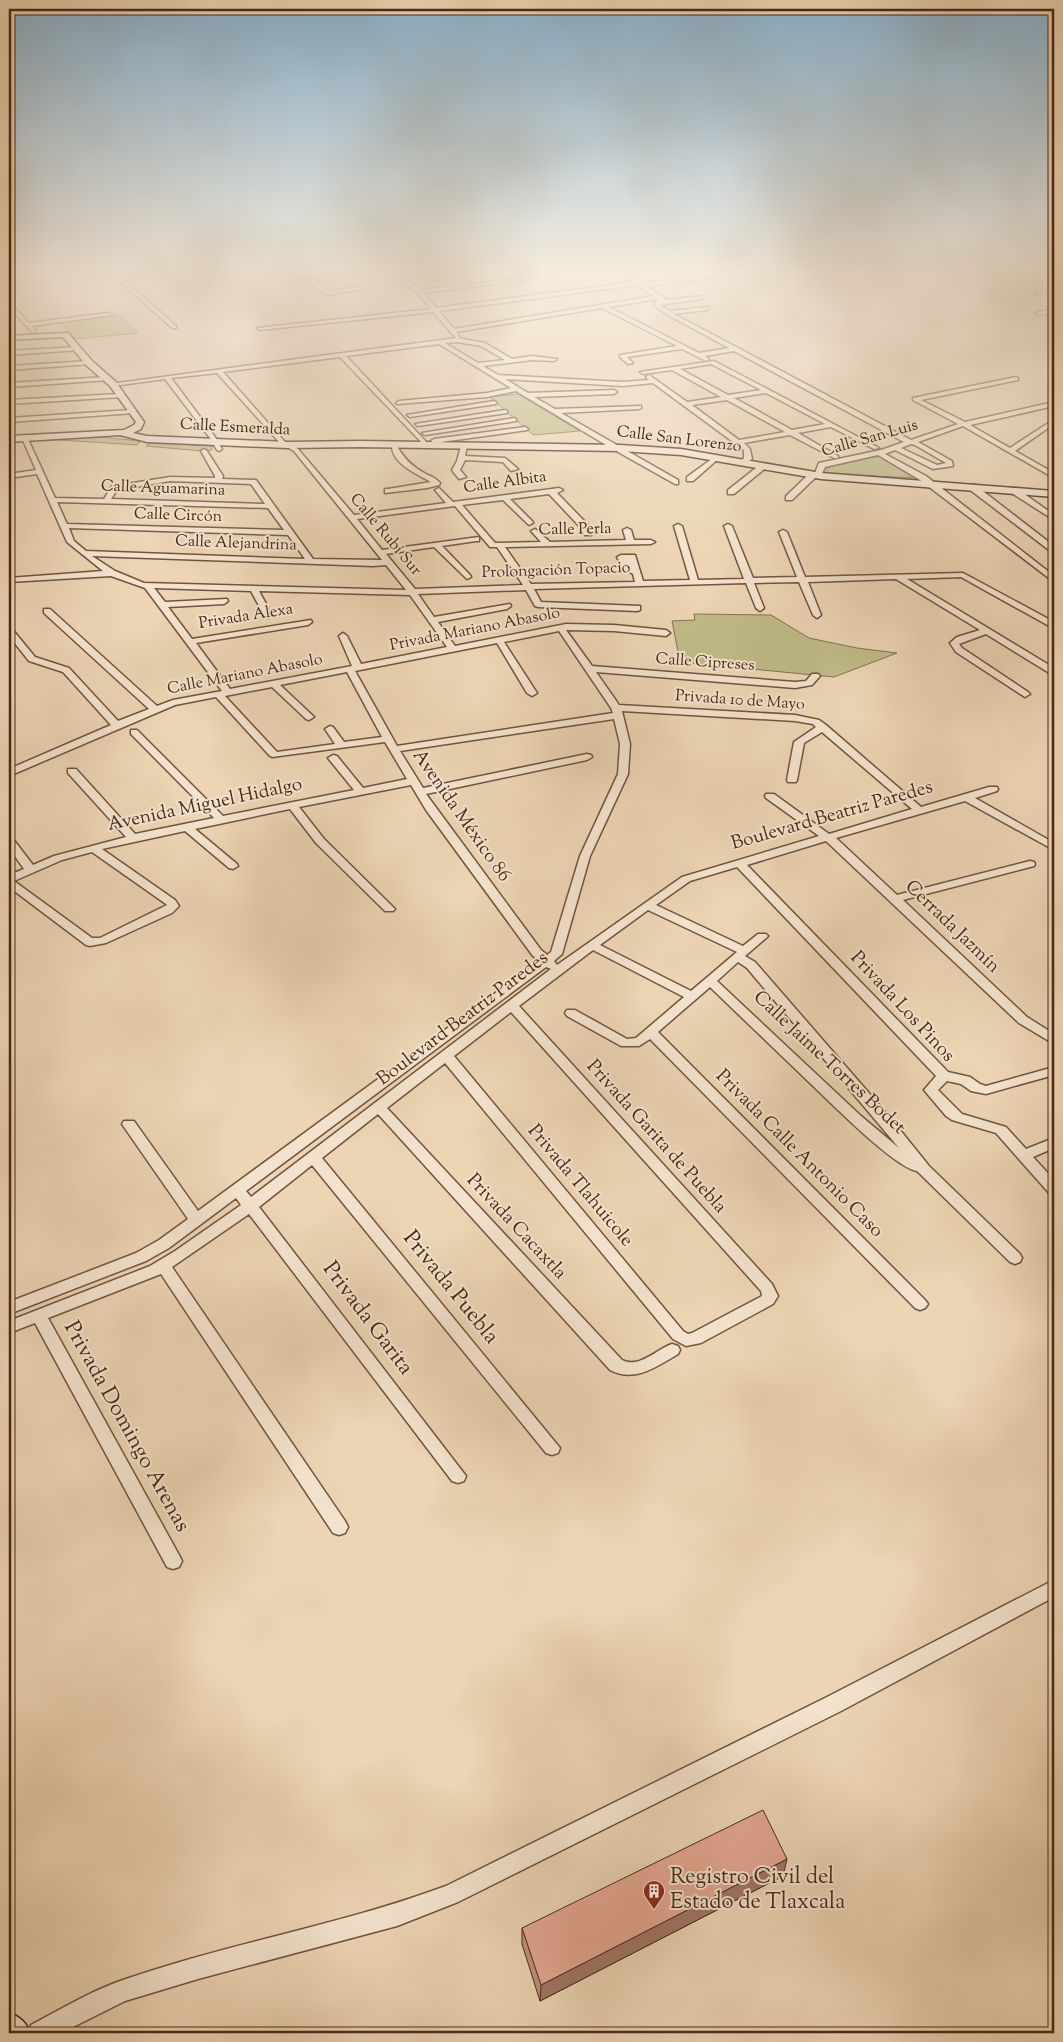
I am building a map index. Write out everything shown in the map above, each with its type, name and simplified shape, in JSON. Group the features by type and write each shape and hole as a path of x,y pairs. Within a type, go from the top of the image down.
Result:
{"street":[{"path":"9,368 52,365"},
{"path":"92,365 110,382 140,424 126,433"},
{"path":"9,385 110,382 261,365"},
{"path":"352,365 430,443 479,441 514,436"},
{"path":"476,365 675,482"},
{"path":"643,372 686,365"},
{"path":"718,365 910,468 1054,580"},
{"path":"767,365 950,462 950,464 936,467 896,448"},
{"path":"636,367 739,442 748,452 748,458 743,463"},
{"path":"674,368 836,457"},
{"name":"Calle Rubí Sur","path":"219,370 282,442 293,446 411,592 453,649"},
{"path":"494,376 623,384 655,381"},
{"path":"167,377 217,446"},
{"path":"1016,378 915,399 1011,450 1054,476"},
{"path":"399,403 487,395 516,389"},
{"path":"527,395 614,392"},
{"path":"688,404 766,392"},
{"path":"9,402 120,396"},
{"path":"437,399 479,441"},
{"path":"410,415 494,403"},
{"name":"Calle San Luis","path":"789,498 818,474 822,465 878,450 896,448 964,424 1054,404"},
{"path":"554,411 639,407"},
{"path":"9,420 132,412"},
{"path":"418,424 505,412"},
{"path":"425,433 514,420"},
{"path":"739,442 832,425"},
{"path":"1011,450 1049,425"},
{"path":"479,441 525,429"},
{"name":"Calle Esmeralda","path":"25,439 126,433 144,442 178,450"},
{"path":"769,437 806,442"},
{"path":"10,439 25,439"},
{"name":"Calle Esmeralda","path":"25,439 91,440 119,443 144,442 280,449 293,446"},
{"name":"Prolongación Topacio","path":"25,439 72,542 84,554 112,573 148,586 391,593 695,582 966,576 1054,625"},
{"name":"Calle San Lorenzo","path":"293,446 430,443 464,446 479,441 613,447 674,451 815,475 1054,494"},
{"path":"388,491 436,483 416,471 401,458 394,445"},
{"name":"Calle Esmeralda","path":"193,452 204,451 217,446"},
{"path":"462,477 456,472 464,446"},
{"path":"204,451 219,476 218,480"},
{"path":"461,458 505,460 514,469"},
{"path":"690,479 716,458"},
{"path":"1046,471 1054,464"},
{"path":"731,492 764,466"},
{"path":"9,476 39,472"},
{"path":"106,501 113,489 170,479 255,482 311,562"},
{"path":"972,487 1052,548"},
{"path":"439,490 492,545 500,546 509,562 529,587 536,602 541,604 637,608"},
{"name":"Calle Albita","path":"350,517 555,490 588,533"},
{"path":"1013,490 1054,518"},
{"path":"504,497 528,522"},
{"name":"Calle Aguamarina","path":"52,500 272,506"},
{"name":"Calle Circón","path":"64,526 291,533"},
{"path":"678,526 695,582"},
{"path":"728,526 760,608"},
{"path":"627,530 631,542"},
{"path":"535,531 548,544"},
{"path":"783,532 817,615"},
{"path":"380,553 476,539"},
{"name":"Calle Perla","path":"500,546 651,542"},
{"path":"436,545 467,577"},
{"name":"Calle Alejandrina","path":"84,554 311,562 387,562"},
{"path":"9,580 112,573"},
{"path":"637,573 640,584"},
{"path":"898,577 1054,672"},
{"path":"148,586 160,605 189,642 222,692 273,754 282,755 388,738"},
{"path":"254,589 268,615"},
{"path":"160,605 224,601"},
{"path":"432,620 507,606"},
{"path":"47,611 155,709"},
{"name":"Privada Alexa","path":"189,642 308,622"},
{"name":"Privada Mariano Abasolo","path":"354,669 561,628 614,628 666,633"},
{"name":"Boulevard Beatriz Paredes","path":"9,1308 152,1252 197,1221 556,954 585,856 623,774 625,744 618,712 561,628"},
{"path":"9,631 32,659 66,670 116,725"},
{"path":"987,631 960,639 954,643 959,650 1025,694"},
{"name":"Avenida México 86","path":"343,636 354,669 388,738 420,792 537,953 559,969"},
{"path":"499,640 532,693"},
{"name":"Calle Mariano Abasolo","path":"9,773 170,703 354,669"},
{"name":"Calle Cipreses","path":"590,669 795,684 809,682 815,676"},
{"path":"272,683 309,717"},
{"name":"Privada 10 de Mayo","path":"394,749 618,712 795,718 816,722 823,727 919,810"},
{"path":"792,780 798,744 823,727"},
{"path":"330,729 342,746"},
{"path":"134,732 220,819"},
{"path":"420,792 587,757"},
{"path":"334,758 360,791"},
{"path":"72,771 133,838"},
{"name":"Avenida Miguel Hidalgo","path":"9,880 58,858 92,848 220,819 413,781"},
{"name":"Boulevard Beatriz Paredes","path":"9,1327 163,1265 251,1205 591,945 686,879 993,789"},
{"name":"Cerrada Jazmín","path":"770,796 828,837 1023,1020 1054,1039"},
{"path":"966,797 1054,847"},
{"path":"292,805 320,841 389,909"},
{"path":"187,827 233,866"},
{"path":"9,840 30,869"},
{"path":"9,880 88,941 94,943 160,914 173,906 170,902 92,848"},
{"name":"Privada Los Pinos","path":"739,863 944,1076 931,1090 951,1113 959,1118 999,1129 1054,1189"},
{"path":"895,899 1030,864"},
{"name":"Calle Jaime Torres Bodet","path":"648,906 742,954 883,1118 924,1170 1015,1258"},
{"path":"571,1013 628,1044 639,1042 762,936"},
{"path":"591,945 692,996"},
{"name":"Calle Jaime Torres Bodet","path":"710,981 891,1149 924,1170"},
{"name":"Privada Garita de Puebla","path":"512,1005 767,1288 770,1296 765,1303 695,1339 686,1340"},
{"name":"Privada Calle Antonio Caso","path":"651,1032 920,1304"},
{"name":"Privada Tlahuicole","path":"446,1055 671,1328 686,1340"},
{"path":"944,1076 965,1080 976,1088 986,1090 1054,1071"},
{"name":"Privada Cacaxtla","path":"379,1107 616,1366 625,1370 636,1369 672,1350"},
{"path":"129,1124 197,1221"},
{"path":"1023,1155 1054,1143"},
{"name":"Privada Puebla","path":"313,1157 552,1448"},
{"name":"Privada Garita","path":"238,1190 458,1476"},
{"path":"163,1265 339,1527"},
{"name":"Privada Domingo Arenas","path":"38,1316 174,1561"},
{"path":"39,2033 122,1991 198,1968 397,1915 451,1895 834,1704 1054,1588"},
{"path":"9,2027 16,2033"}],"shaded area":[{"path":"518,394 580,431 533,435 490,397"},
{"path":"92,436 140,441 137,445 43,439"},
{"path":"151,442 212,446 212,450 202,451 146,446"},
{"path":"879,456 920,478 827,474 827,466"},
{"path":"694,614 771,615 809,638 857,648 897,653 834,677 680,662 672,621 695,620"}],"building":[{"name":"Registro Civil del Estado de Tlaxcala","path":"763,1810 787,1859 541,1985 522,1928"}],"place":[{"name":"Registro Civil del Estado de Tlaxcala","path":"654,1910"}]}
